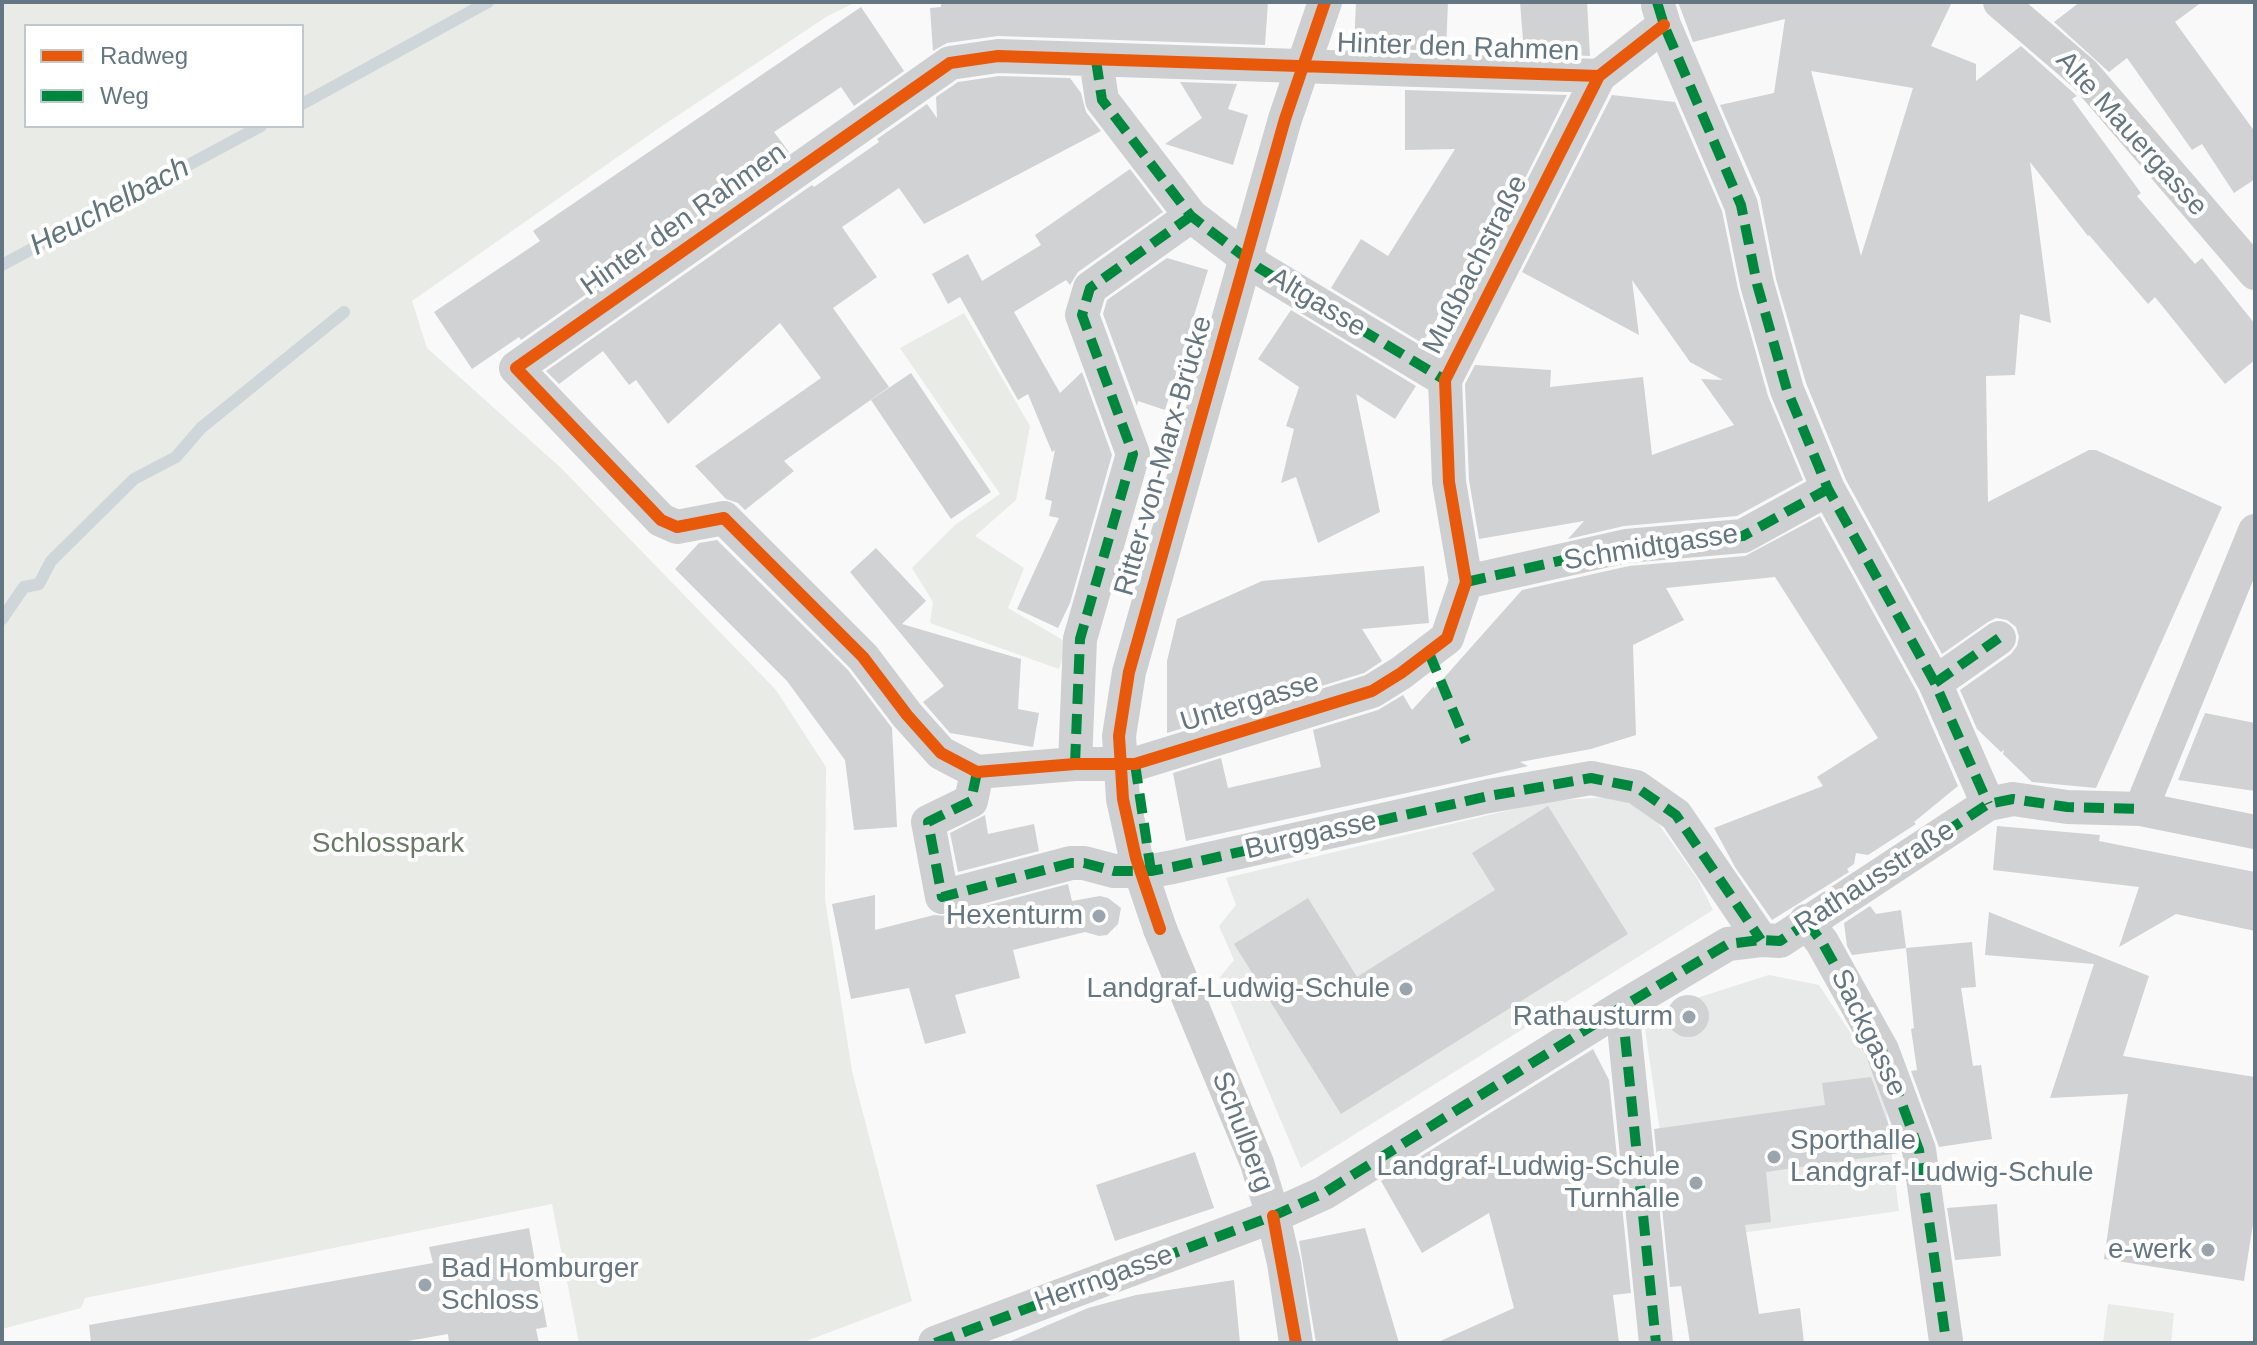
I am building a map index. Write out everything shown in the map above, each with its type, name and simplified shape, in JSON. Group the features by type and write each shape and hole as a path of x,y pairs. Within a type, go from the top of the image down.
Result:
{"street":[{"name":"Ritter-von-Marx-Brücke","path":"1160,929 1136,858 1123,799 1119,736 1129,672 1285,119 1325,2"},
{"name":"Alte Mauergasse","path":"2000,2 2084,74 2255,273"},
{"name":"Mußbachstraße","path":"1429,653 1447,638 1466,582 1449,482 1445,380 1599,76 1660,13"},
{"path":"1660,13 1741,205 1757,284 1787,390 1828,489 1935,683 1988,804"},
{"name":"Hinter den Rahmen","path":"977,772 941,753 907,715 863,657 724,518 677,527 661,520 516,368 950,63 998,56 1599,76"},
{"name":"Altgasse","path":"1096,60 1102,100 1191,216 1259,268 1445,380"},
{"path":"977,772 1075,764 1080,639 1133,454 1082,315 1090,288 1191,216"},
{"name":"Schmidtgasse","path":"1466,582 1626,546 1743,536 1828,489"},
{"path":"2141,809 2255,531"},
{"path":"1935,683 1999,638"},
{"name":"Untergasse","path":"1075,764 1135,764 1372,691 1429,653"},
{"path":"1135,764 1151,871"},
{"name":"Burggasse","path":"977,772 971,801 928,822 942,897 1071,863 1114,871 1151,871 1489,796 1591,778 1636,787 1676,815 1761,940"},
{"name":"Rathausstraße","path":"1273,1216 1324,1193 1728,944 1780,941 1806,921 1988,804 2013,799 2067,807 2141,809 2255,832"},
{"name":"Sackgasse","path":"1806,921 1822,942 1882,1050 1919,1150 1946,1341"},
{"name":"Schulberg","path":"1160,929 1257,1163 1284,1263 1296,1343"},
{"path":"1622,1007 1656,1343"},
{"name":"Herrngasse","path":"935,1343 1273,1216"}],"shaded area":[{"name":"Landgraf-Ludwig-Schule","path":"1625,796 1657,822 1697,878 1713,910 1301,1168 1220,977 1234,960 1219,926 1236,905 1226,878 1547,801"},
{"path":"1769,975 1819,985 1865,1055 1884,1092 1899,1211 1676,1242 1643,1015"}],"green space":[{"name":"Schlosspark","path":"2,2 856,2 826,17 659,128 412,301 427,348 561,468 776,690 826,767 825,899 852,1071 912,1301 801,1343 579,1343 552,1204 85,1298 81,1308 2,1329"},
{"path":"964,313 1030,426 1016,500 975,536 1024,568 1008,608 1068,643 1059,669 930,623 933,602 912,568 955,525 1000,494 900,348"},
{"path":"2108,1304 2174,1313 2171,1343 2103,1343"}],"building":[{"path":"941,2 1268,2 1265,45 998,36 947,43 933,51 930,8 941,7"},
{"path":"1356,2 1448,2 1446,51 1354,48"},
{"path":"1520,2 1587,2 1590,56 1524,53"},
{"path":"1678,2 1952,2 1931,46 1976,64 1976,81 2021,46 2077,96 2072,99 2141,193 2137,196 2195,264 2202,258 2255,324 2255,360 2225,384 2155,297 2148,304 2088,236 2030,162 2051,323 2020,314 2015,375 1986,376 1988,502 2089,450 2096,450 2222,507 2096,788 2032,782 2003,754 2004,750 2001,752 1977,729 1960,690 2011,654 2019,637 2016,627 2007,620 1996,618 1942,654 1846,480 1806,383 1776,279 1760,197 1720,105 1774,93 1785,19 1693,42","holes":["1811,71 1913,88 1861,256"]},
{"path":"2080,2 2202,2 2175,22 2255,132 2255,179 2234,193 2202,144 2192,150 2127,58 2109,72 2054,22"},
{"path":"861,7 904,71 854,106 841,87 774,132 789,152 521,340 519,337 472,369 434,312 540,241 533,231"},
{"path":"999,76 1070,78 1081,93 1086,112 1101,131 924,224 899,188 842,227 877,277 833,308 889,387 784,461 794,471 745,510 738,503 726,499 695,466 821,378 780,323 668,424 636,380 629,385 603,351 559,384 546,371 812,185 814,187 879,142 877,139 927,104 937,118 936,97 958,82"},
{"path":"1180,82 1237,84 1228,109 1248,115 1233,165 1165,144 1202,118"},
{"path":"1405,90 1567,95 1487,254 1481,251 1422,343 1331,288 1361,239 1388,256 1455,149 1405,150"},
{"path":"1612,95 1675,102 1722,211 1738,289 1768,396 1803,480 1737,516 1624,526 1568,539 1584,521 1479,539 1469,480 1465,384 1475,365 1551,370 1550,387 1643,377 1652,455 1734,425 1701,379 1723,380 1690,362 1632,280 1639,335 1522,272"},
{"path":"1130,169 1163,212 1078,272 1070,285 1066,280 1014,312 1060,393 1082,372 1112,455 1070,603 1058,628 1017,609 1059,518 1049,516 1052,501 1045,499 1055,450 1052,452 1028,394 1018,400 960,297 948,304 932,274 968,254 982,281 1041,245 1035,235"},
{"path":"1167,258 1208,270 1165,410 1138,401 1137,406 1103,314 1107,300"},
{"path":"1291,310 1416,386 1395,419 1356,394 1380,512 1318,543 1296,477 1281,483 1294,429 1286,426 1299,387 1258,359"},
{"path":"911,373 991,492 951,519 871,400"},
{"path":"1820,516 1917,692 1958,786 1914,822 1916,824 1868,855 1856,853 1854,864 1847,869 1849,872 1772,920 1735,867 1714,828 1823,786 1817,777 1878,738 1775,577 1666,588 1684,620 1633,645 1636,735 1591,749 1520,762 1528,766 1186,841 1173,773 1221,758 1228,788 1321,767 1313,730 1378,710 1403,695 1412,710 1522,590 1629,566 1745,556"},
{"path":"717,540 848,670 892,728 897,827 854,830 845,760 787,681 675,569 699,543"},
{"path":"876,548 926,601 902,624 1021,659 1018,709 1039,713 1033,747 950,733 923,702 944,686 850,572"},
{"path":"1424,566 1429,623 1362,629 1382,661 1364,673 1167,733 1167,661 1177,619 1262,581"},
{"path":"2205,713 2255,723 2255,791 2178,780"},
{"path":"1548,806 1628,934 1341,1114 1234,944 1308,898 1357,977 1495,890 1472,853"},
{"path":"985,815 988,834 1034,824 1039,851 958,872 950,833"},
{"path":"1997,826 2100,835 2099,841 2255,872 2255,931 2176,914 2119,947 2139,887 1993,870"},
{"path":"1068,884 1072,901 1100,896 1121,908 1118,924 1107,935 1085,932 1013,950 1020,978 955,995 966,1033 925,1044 909,988 851,999 832,904 875,895 875,930 934,915 947,916"},
{"path":"1870,906 1876,914 1901,910 1906,948 1852,955 1847,946 1844,923"},
{"path":"1989,912 2149,976 2123,1056 2255,1077 2255,1211 2244,1281 2104,1259 2128,1094 2050,1098 2094,964 1985,955"},
{"path":"1972,942 1976,987 1961,988 1973,1066 1981,1065 1992,1139 1939,1147 1911,1071 1917,1070 1906,948"},
{"name":"Rathausturm","path":"1688,995 1703,1001 1709,1016 1703,1031 1688,1037 1673,1031 1667,1016 1673,1001"},
{"path":"1593,1049 1609,1080 1631,1293 1613,1295 1619,1343 1436,1343 1514,1308 1489,1213 1422,1253 1381,1181"},
{"path":"1871,1077 1899,1153 1766,1172 1771,1222 1745,1225 1759,1314 1800,1308 1804,1343 1690,1343 1681,1286 1670,1287 1654,1129 1825,1105 1822,1083"},
{"path":"1195,1152 1214,1208 1115,1241 1096,1185"},
{"path":"1997,1204 2001,1256 1955,1260 1947,1208"},
{"name":"Bad Homburger Schloss","path":"529,1228 547,1327 536,1329 539,1343 449,1343 448,1334 396,1343 91,1343 89,1325 433,1263 429,1247"},
{"path":"1365,1228 1399,1343 1316,1343 1299,1241"},
{"path":"1234,1280 1240,1343 1006,1343 1088,1308 1136,1295"}],"waterway":[{"name":"Heuchelbach","path":"304,103 488,2"},
{"name":"Heuchelbach","path":"2,265 257,128"},
{"path":"2,619 24,587 39,584 51,561 134,479 176,457 201,428 344,312"}],"marked path":[{"path":"1657,2 1741,205 1757,284 1787,390 1828,489 1935,683 1988,804"},
{"path":"1096,60 1102,100 1191,216 1259,268 1445,380"},
{"path":"1075,764 1080,639 1133,454 1082,315 1090,288 1191,216"},
{"path":"1466,582 1626,546 1743,536 1828,489"},
{"path":"1935,683 1999,638"},
{"path":"1429,653 1466,742"},
{"path":"1135,764 1151,871"},
{"path":"977,772 971,801 928,822 942,897 1071,863 1114,871 1151,871 1173,867 1489,796 1591,778 1636,787 1676,815 1761,940"},
{"path":"935,1343 1273,1216 1324,1193 1728,944 1780,941 1988,804 2013,799 2067,807 2141,809"},
{"path":"1806,921 1822,942 1882,1050 1919,1150 1946,1341"},
{"path":"1622,1007 1656,1343"}],"cycle path":[{"path":"1160,929 1136,858 1123,799 1119,736 1129,672 1285,119 1325,2"},
{"path":"1599,76 998,56 950,63 516,368 661,520 677,527 724,518 863,657 907,715 941,753 977,772 1075,764 1135,764 1372,691 1447,638 1466,582 1449,482 1445,380 1599,76 1664,25"},
{"path":"1273,1216 1296,1343"}],"place":[{"name":"Hexenturm","path":"1099,916"},
{"name":"Landgraf-Ludwig-Schule","path":"1406,989"},
{"name":"Rathausturm","path":"1689,1017"},
{"name":"Sporthalle Landgraf-Ludwig-Schule","path":"1774,1157"},
{"name":"Landgraf-Ludwig-Schule Turnhalle","path":"1696,1183"},
{"name":"e-werk","path":"2208,1250"},
{"name":"Bad Homburger Schloss","path":"425,1285"}]}
